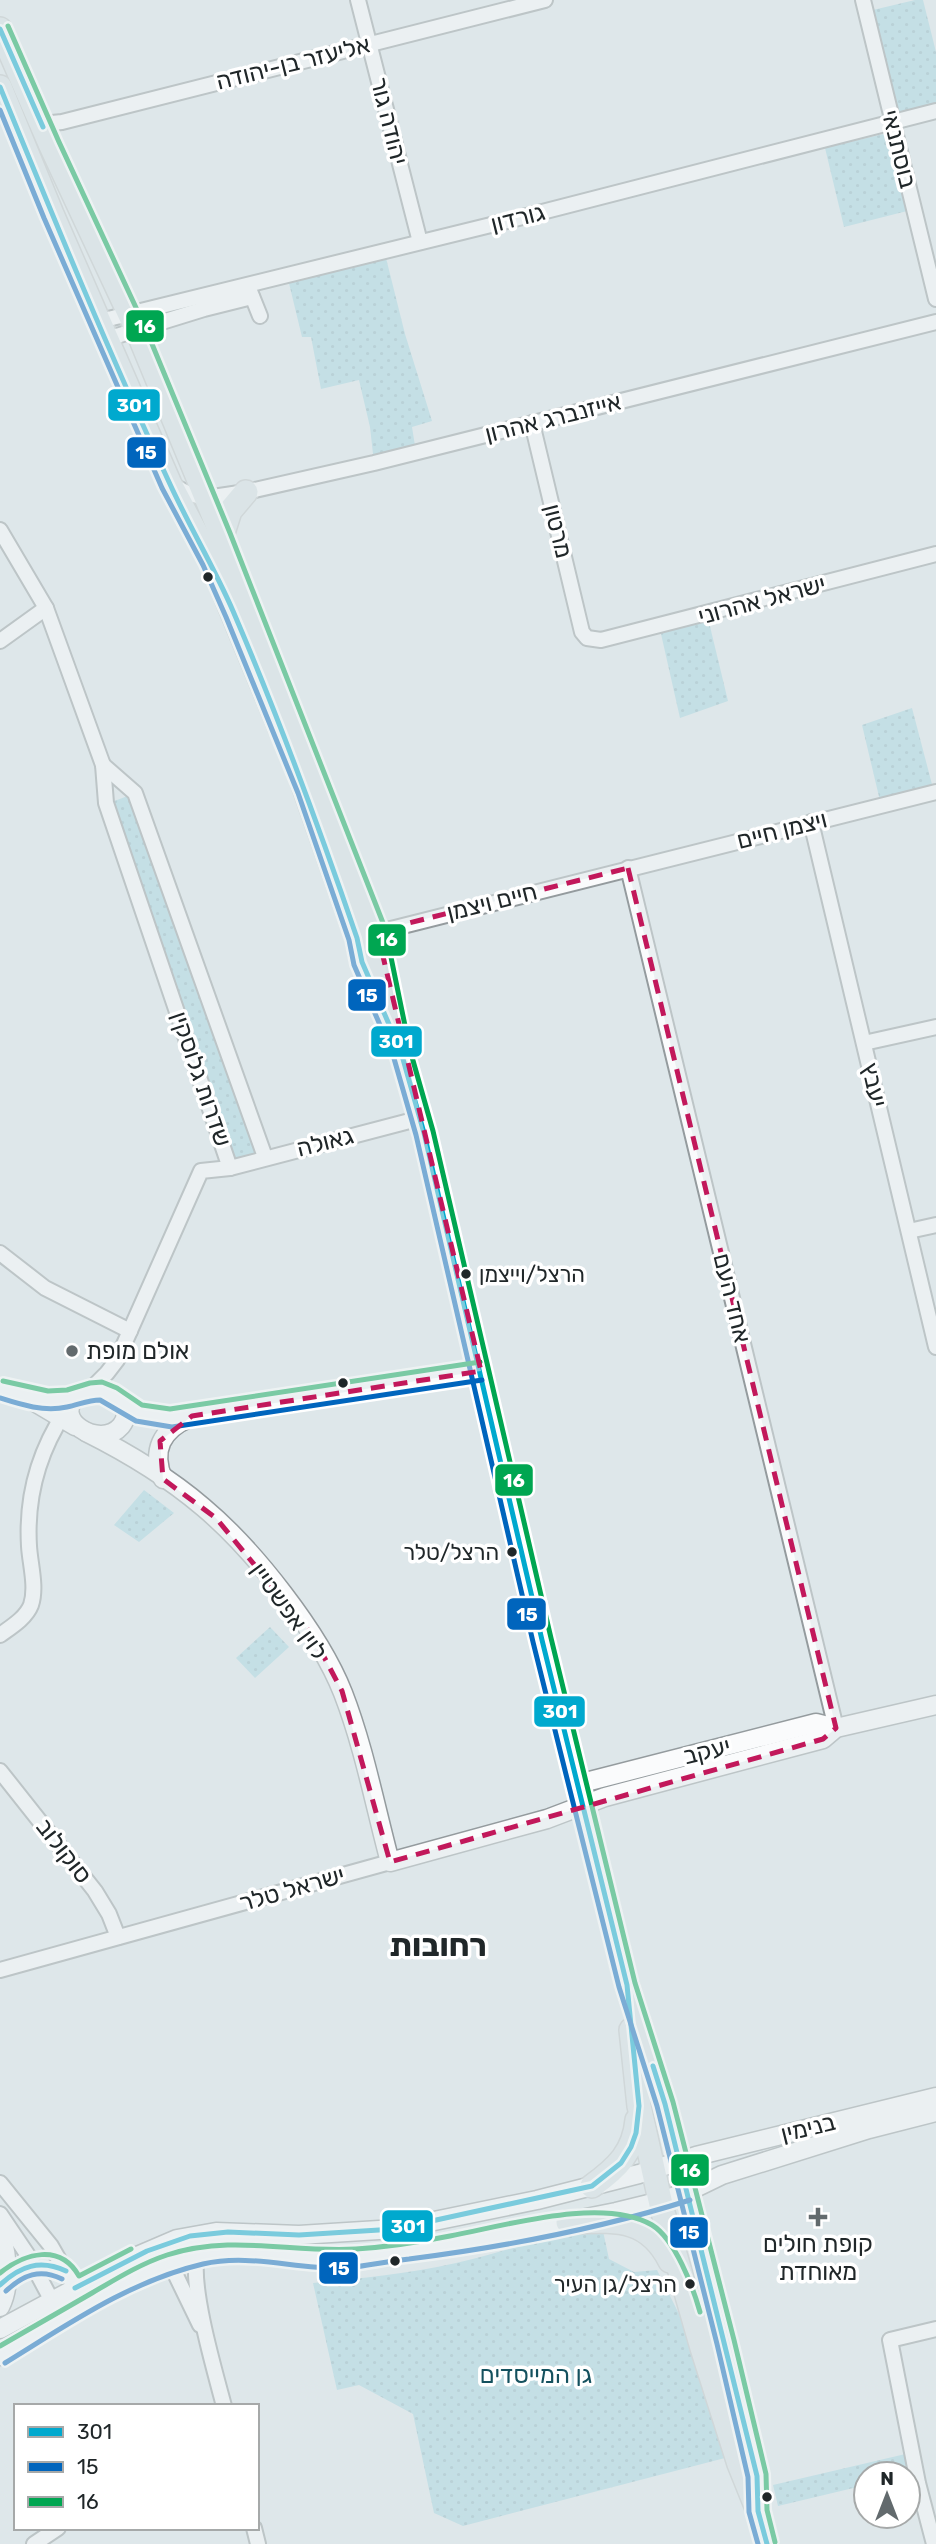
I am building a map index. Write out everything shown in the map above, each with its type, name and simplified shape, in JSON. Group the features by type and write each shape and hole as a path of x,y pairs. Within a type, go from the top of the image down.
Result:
{"main road":[{"path":"0,29 133,321 222,536 367,935 421,1118 627,1985 665,2104 757,2476 758,2511"},
{"path":"0,87 52,214 170,484 211,561 234,614 367,935"},
{"path":"222,536 230,511 247,492"},
{"path":"627,1985 639,2106 653,2170 687,2297 767,2544"},
{"path":"592,2186 626,2156 636,2133 639,2106"},
{"path":"568,2222 625,2223 649,2233 665,2251 687,2297"}],"street":[{"name":"יהודה גור","path":"358,0 420,242"},
{"name":"אליעזר בן-יהודה","path":"42,124 62,122 545,0"},
{"name":"בוסתנאי","path":"863,0 936,299"},
{"name":"גורדון","path":"133,321 204,309 250,291 420,242 936,111"},
{"path":"250,291 260,316"},
{"path":"103,330 133,321"},
{"name":"אייזנברג אהרון","path":"170,484 189,494 206,498 247,492 936,322"},
{"name":"מרטון","path":"532,423 582,632 587,638"},
{"name":"שדרות גלוסקין","path":"0,530 18,556 46,608 103,765 106,803 230,1168 201,1171 117,1360 38,1465 29,1501 31,1604 25,1615 0,1635"},
{"name":"ישראל אהרוני","path":"587,638 601,640 936,554"},
{"path":"0,641 46,608"},
{"name":"שדרות גלוסקין","path":"103,765 135,793 265,1157"},
{"name":"ויצמן חיים","path":"628,868 936,792"},
{"name":"יעבץ","path":"811,822 936,1347"},
{"name":"חיים ויצמן","path":"367,935 628,868"},
{"name":"אחד העם","path":"628,868 836,1728"},
{"path":"864,1044 936,1027"},
{"name":"גאולה","path":"230,1168 421,1118"},
{"path":"909,1231 936,1225"},
{"path":"0,1253 22,1273 45,1287 130,1331"},
{"name":"שדרות גלוסקין","path":"117,1360 114,1383 121,1401"},
{"path":"121,1401 126,1416 119,1428 106,1434 77,1411 106,1392 121,1401 137,1412 153,1417 192,1416 481,1371"},
{"name":"לוין אפשטיין","path":"0,1389 77,1411"},
{"name":"לוין אפשטיין","path":"26,1398 58,1400 77,1411 216,1518 270,1578 313,1636 342,1691 390,1862"},
{"path":"163,1479 157,1458 160,1441 172,1427 192,1416"},
{"name":"יעקב","path":"580,1794 823,1740 836,1728 936,1705"},
{"name":"סוקולוב","path":"0,1770 95,1891 109,1914 118,1937"},
{"name":"ישראל טלר","path":"0,1970 547,1819 580,1794"},
{"name":"בנימין","path":"0,2329 147,2251 177,2239 216,2232 299,2235 395,2229 592,2186 679,2161 936,2096"},
{"name":"בנימין","path":"0,2356 138,2277 197,2256 239,2252 315,2258 357,2258 447,2246 661,2201 722,2175 857,2133 936,2112"},
{"path":"0,2183 51,2246 75,2288 73,2313 52,2301 27,2254 0,2214"},
{"path":"0,2229 7,2278 6,2293 0,2307"},
{"path":"177,2239 170,2250 169,2264 207,2339"},
{"path":"197,2256 198,2289 223,2404"},
{"path":"934,2544 918,2483 890,2340 936,2329"},
{"path":"34,2544 55,2530"}],"highlighted area":[{"path":"628,868 836,1728 823,1739 390,1862 342,1691 313,1636 216,1518 163,1479 160,1441 192,1416 481,1371 377,931"}],"green space":[{"path":"923,0 936,52 936,107 899,116 873,10"},
{"path":"892,132 911,210 844,227 825,148"},
{"path":"384,250 405,334 432,421 412,427 416,452 374,463 370,427 359,380 321,389 311,337 302,337 287,275"},
{"path":"707,614 728,701 680,718 659,625"},
{"path":"912,708 934,792 881,805 862,725"},
{"path":"133,794 260,1157 234,1165 109,803"},
{"path":"144,1490 174,1513 139,1542 114,1525"},
{"path":"270,1627 289,1647 255,1678 236,1658"},
{"name":"גן המייסדים","path":"603,2231 609,2259 634,2272 657,2270 679,2314 725,2458 463,2526 434,2513 413,2414 359,2385 337,2390 313,2283 438,2267 547,2239"},
{"path":"914,2452 916,2460 880,2460"},
{"path":"852,2467 852,2488 778,2506 773,2485"}],"transit line":[{"name":"16","path":"8,26 145,327 230,533 385,928 410,1050 433,1131 551,1638 635,1983 673,2102 734,2340 766,2474 767,2510 775,2542"},
{"name":"301","path":"0,29 43,127"},
{"name":"301","path":"0,87 125,384 250,651 328,855 357,938 362,962 401,1052 424,1133 542,1640 627,1985 639,2106 636,2133 631,2147 621,2163 592,2186 395,2229 299,2235 228,2232 190,2236 147,2251 75,2288"},
{"name":"15","path":"0,110 44,218 162,488 203,565 226,617 298,793 349,940 354,965 393,1055 416,1135 533,1642 619,1987 657,2106 717,2344 748,2477 749,2512 758,2544"},
{"name":"16","path":"3,1381 48,1391 67,1390 102,1382 117,1388 142,1405 170,1409 480,1362"},
{"name":"15","path":"0,1398 50,1409 100,1400 136,1421 172,1427 482,1380"},
{"name":"301","path":"653,2066 665,2104 757,2476 758,2511 767,2544"},
{"name":"15","path":"5,2363 76,2319 125,2293 150,2281 203,2264 238,2260 328,2268 354,2267 551,2236 690,2200"},
{"name":"16","path":"0,2346 138,2267 191,2249 238,2245 332,2250 368,2248 450,2236 525,2220 581,2213 631,2217 652,2225 668,2241 682,2264 700,2312"},
{"name":"16","path":"0,2273 31,2256 52,2255 62,2259 79,2276 131,2249"},
{"name":"301","path":"0,2285 15,2273 31,2266 48,2265 66,2271"},
{"name":"15","path":"6,2291 32,2275 46,2274 62,2279"}],"place":[{"name":"הרצל/וייצמן","path":"466,1274"},
{"name":"אולם מופת","path":"72,1351"},
{"name":"הרצל/טלר","path":"512,1552"},
{"name":"קופת חולים מאוחדת","path":"818,2217"},
{"name":"הרצל/גן העיר","path":"690,2284"}],"district":[{"name":"רחובות","path":"438,1945"}]}
